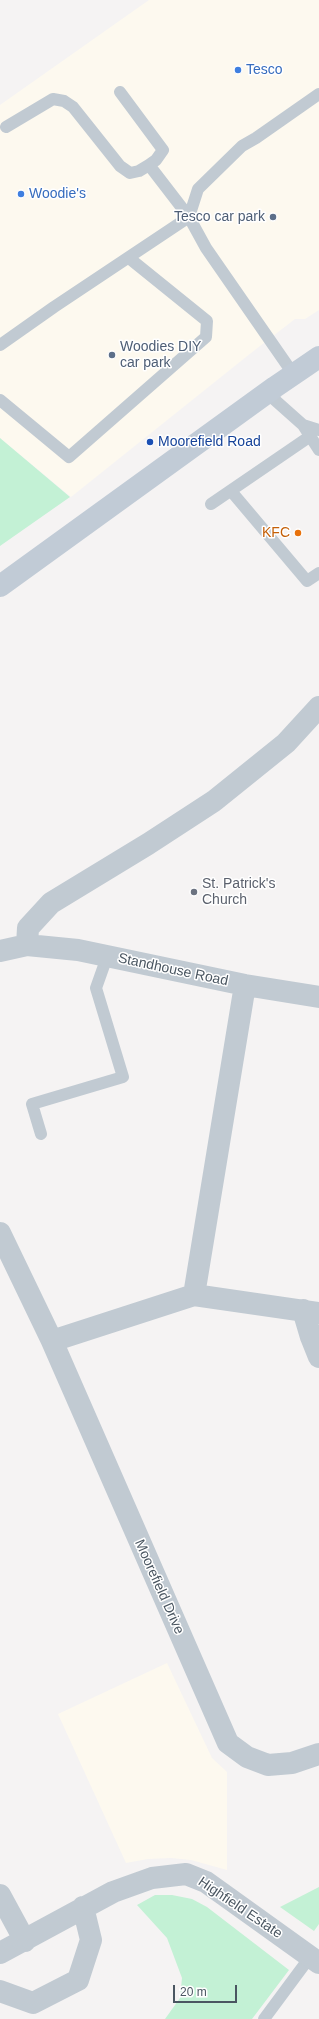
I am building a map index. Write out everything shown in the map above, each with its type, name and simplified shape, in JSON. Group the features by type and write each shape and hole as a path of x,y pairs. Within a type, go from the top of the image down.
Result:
{"main road":[{"path":"0,586 319,357"}],"street":[{"path":"27,945 28,928 51,903 148,844 214,801 286,743 319,707"},
{"name":"Standhouse Road","path":"0,951 27,945 78,950 245,985 319,997"},
{"path":"194,1295 245,985"},
{"name":"Moorefield Drive","path":"0,1233 52,1341 228,1743 247,1757 268,1765 292,1763 319,1754"},
{"path":"52,1341 194,1295 311,1312 311,1337 319,1358"},
{"name":"Highfield Estate","path":"0,1953 25,1941 83,1907 113,1892 152,1878 186,1874 206,1882 314,1960"},
{"path":"0,1895 25,1941"},
{"path":"0,1991 33,2003 78,1980 91,1940 83,1907"}],"lane":[{"path":"6,127 53,99 64,101 73,108 120,166 130,173 139,171 156,160 163,150 120,92"},
{"path":"0,345 66,298 129,258 189,217 198,189 242,146 256,138 319,94"},
{"path":"149,165 189,217 206,248 294,375"},
{"path":"0,400 69,457 206,337 207,322 129,258"},
{"path":"267,393 314,433 319,450"},
{"path":"211,504 314,433"},
{"path":"231,490 307,581 319,573"},
{"path":"41,1134 32,1104 123,1077 96,988 107,957"},
{"path":"264,2019 314,1960"}],"shaded area":[{"path":"149,0 319,0 319,310 305,319 295,319 71,497 0,438 0,105"},
{"path":"167,1663 212,1758 227,1772 227,1870 191,1860 171,1858 148,1859 126,1863 58,1714"}],"green space":[{"path":"0,438 70,497 0,546"},
{"path":"319,1887 319,1924 314,1931 280,1907"},
{"path":"155,1895 172,1895 192,1899 207,1907 289,1970 252,2019 165,2019 180,1998 182,1978 167,1938 137,1905"}],"place":[{"name":"Tesco","path":"238,70"},
{"name":"Woodie's","path":"21,194"},
{"name":"Tesco car park","path":"273,217"},
{"name":"Woodies DIY car park","path":"112,355"},
{"name":"Moorefield Road","path":"150,442"},
{"name":"KFC","path":"298,533"},
{"name":"St. Patrick's Church","path":"194,892"}]}
